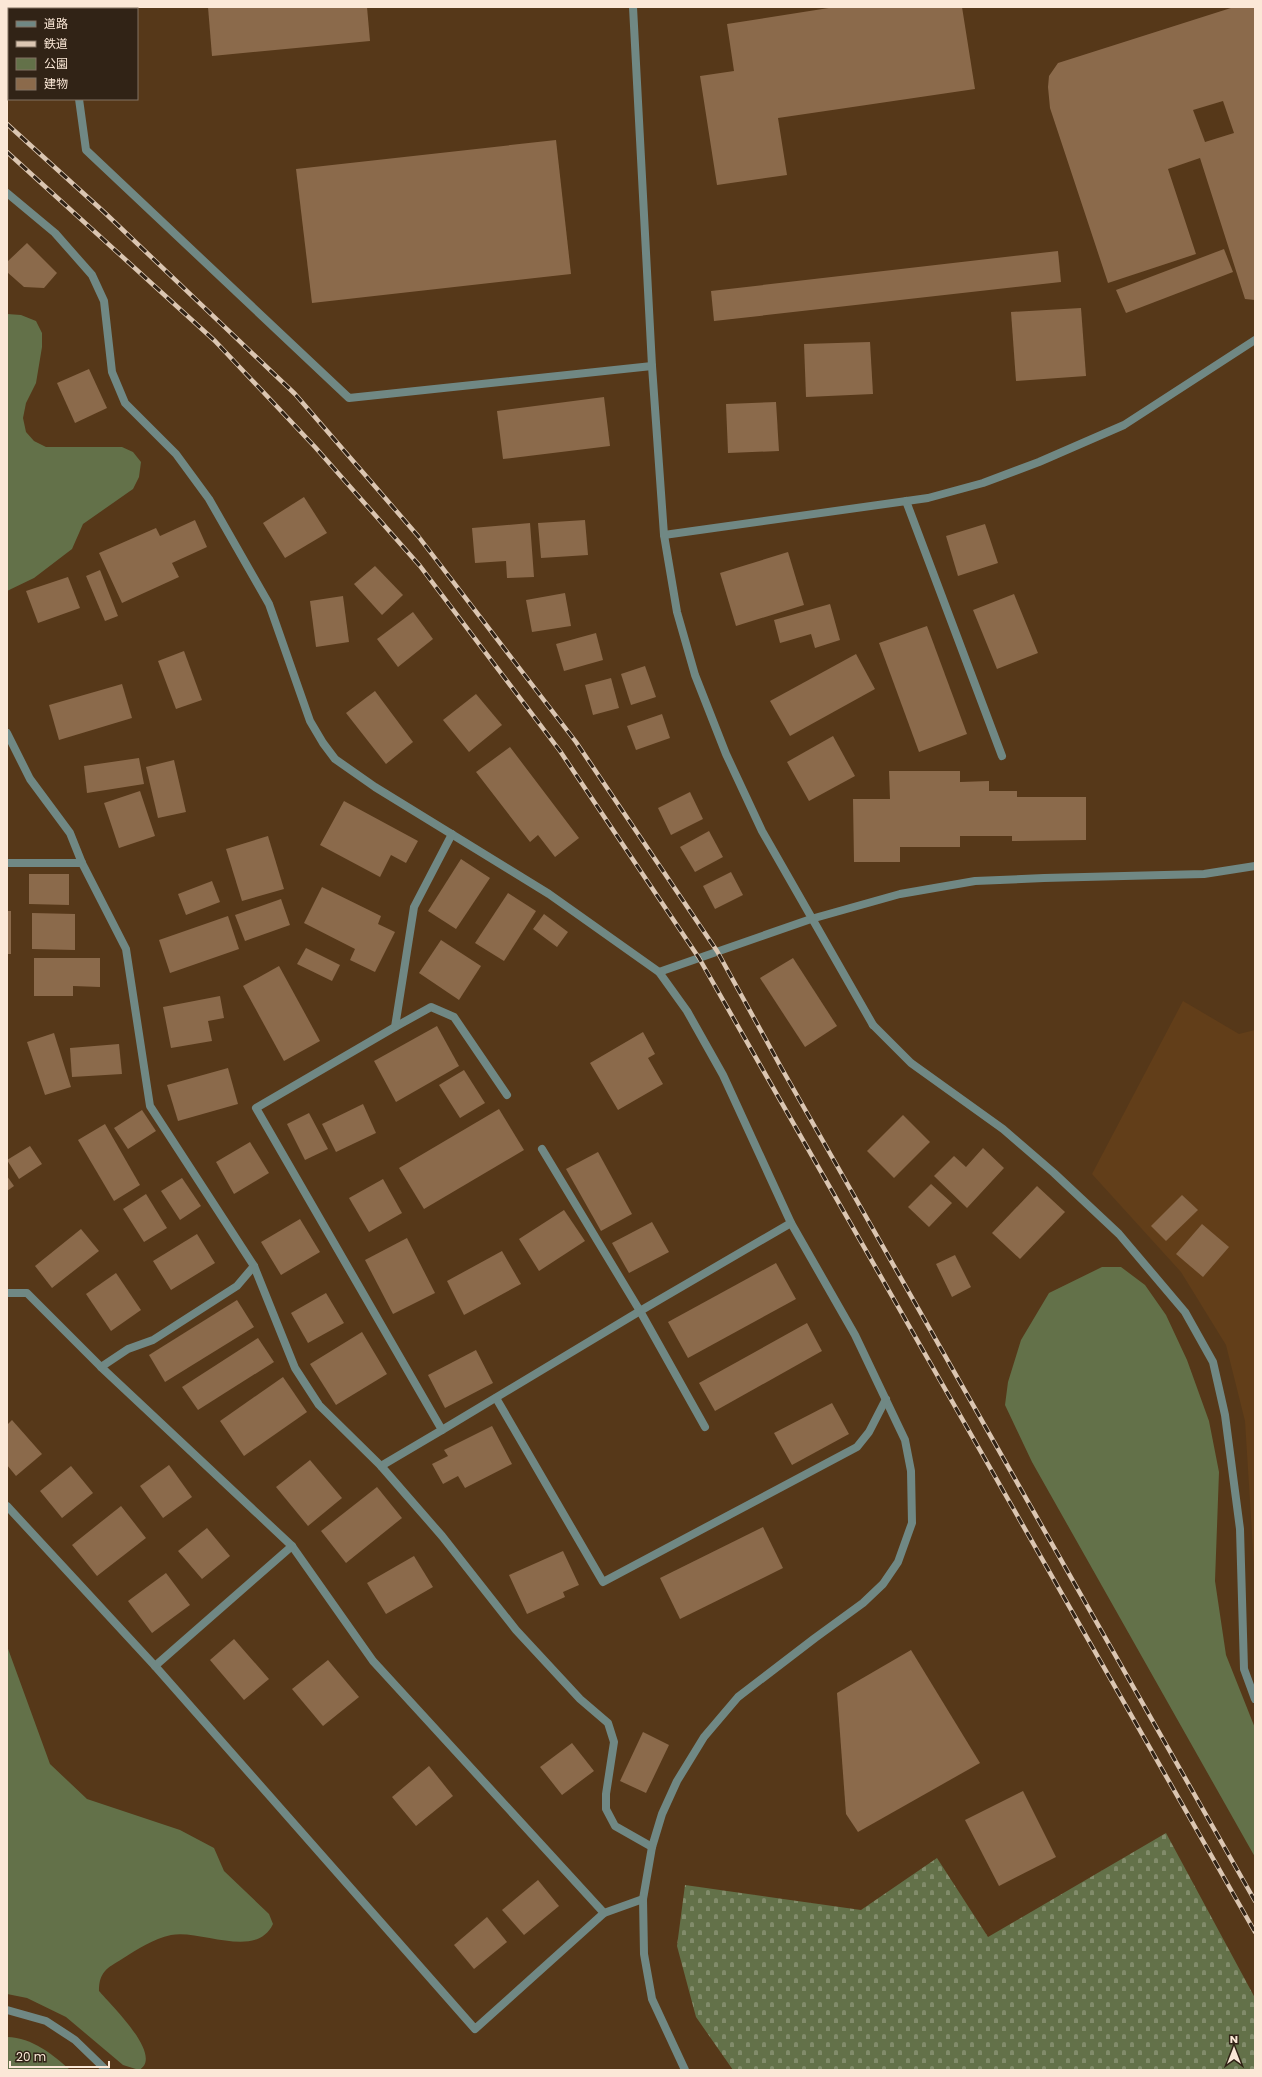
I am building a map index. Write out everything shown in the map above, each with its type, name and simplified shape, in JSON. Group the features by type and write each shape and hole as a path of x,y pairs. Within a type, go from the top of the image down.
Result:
{"street":[{"path":"633,7 652,366 664,535 677,612 696,675 726,754 762,831 873,1025 911,1063 1003,1129 1054,1173 1119,1234 1185,1312 1213,1362 1225,1415 1240,1529 1244,1669 1255,1699"},
{"path":"79,100 86,150 349,398 652,366"},
{"path":"7,193 55,233 92,274 104,301 112,372 125,403 176,454 209,499 269,604 310,721 322,743 335,759 375,787 549,894 658,972 687,1011 723,1075 791,1223 855,1335 905,1440 911,1471 912,1522 898,1562 883,1584 863,1603 738,1697 704,1737 677,1781 662,1814 652,1847 642,1899 644,1954 652,1999 685,2070"},
{"path":"664,535 928,498 983,482 1039,462 1124,425 1255,340"},
{"path":"906,501 1002,756"},
{"path":"7,733 30,779 70,833 82,863 126,949 150,1106 254,1266 295,1368 319,1405 381,1466 442,1536 516,1630 580,1699 608,1723 614,1742 606,1794 606,1809 615,1826 652,1847"},
{"path":"395,1027 414,907 452,834"},
{"path":"7,863 82,863"},
{"path":"658,972 812,919 900,894 975,882 1044,878 1204,874 1255,866"},
{"path":"442,1430 256,1108 395,1027 431,1008 454,1017 507,1095"},
{"path":"542,1149 640,1311 705,1427"},
{"path":"381,1466 640,1311 791,1223"},
{"path":"101,1367 128,1349 153,1340 237,1286 254,1266"},
{"path":"7,1293 27,1293 101,1367 292,1546 373,1661 604,1913"},
{"path":"496,1398 603,1582 857,1447 869,1432 886,1399"},
{"path":"7,1506 155,1666 474,2029 604,1913 642,1899"},
{"path":"155,1666 292,1546"},
{"path":"7,2010 46,2020 75,2040 106,2070"}],"shaded area":[{"path":"1183,1001 1239,1034 1255,1030 1255,1582 1245,1421 1226,1345 1181,1272 1092,1174"}],"green space":[{"path":"7,314 21,315 36,321 42,333 42,347 36,383 26,403 23,418 26,432 34,441 46,447 122,447 133,452 141,462 139,477 133,489 83,524 72,549 34,578 7,591"},
{"path":"1102,1267 1121,1267 1145,1285 1166,1315 1187,1360 1209,1421 1219,1472 1215,1581 1226,1655 1255,1728 1255,1857 1032,1462 1005,1405 1008,1382 1021,1340 1049,1293"},
{"path":"7,1646 50,1764 87,1799 180,1830 214,1848 224,1871 269,1914 273,1924 265,1935 254,1940 241,1942 183,1934 171,1935 140,1948 105,1971 100,1979 99,1991 123,2018 140,2042 145,2053 145,2063 139,2070 123,2065 66,2017 27,1998 7,1994"},
{"path":"1166,1833 1255,1998 1255,2070 733,2070 696,2017 677,1946 685,1885 861,1910 937,1858 988,1937"},
{"path":"7,2037 25,2040 42,2048 70,2070 7,2070"}],"building":[{"path":"208,7 367,7 370,41 212,56"},
{"path":"835,7 962,7 975,89 778,118 787,175 717,185 700,76 734,71 727,24"},
{"path":"1234,7 1255,7 1255,300 1245,299 1200,158 1168,169 1196,254 1108,283 1050,108 1048,87 1049,76 1058,63","holes":["1223,101 1234,133 1205,142 1193,110"]},
{"path":"556,140 571,274 312,303 296,169"},
{"path":"27,243 57,273 44,288 24,287 7,272 7,262"},
{"path":"1224,249 1233,272 1126,313 1116,290"},
{"path":"1058,251 1061,282 714,321 711,291"},
{"path":"1081,308 1086,376 1016,381 1011,312"},
{"path":"870,342 873,394 806,397 804,344"},
{"path":"89,369 107,408 75,423 57,383"},
{"path":"604,397 610,446 503,459 497,411"},
{"path":"776,402 779,451 728,453 726,404"},
{"path":"304,497 327,533 285,558 263,523"},
{"path":"195,520 207,547 172,563 179,577 122,603 99,553 156,528 160,536"},
{"path":"585,520 588,555 541,558 538,523"},
{"path":"530,523 534,577 507,578 506,561 475,563 472,528"},
{"path":"985,524 998,563 958,576 946,536"},
{"path":"788,552 804,605 736,626 720,573"},
{"path":"375,566 403,595 382,615 354,584"},
{"path":"100,570 118,616 105,621 86,576"},
{"path":"68,577 80,608 38,623 26,591"},
{"path":"565,593 571,626 532,632 526,600"},
{"path":"1014,594 1038,653 997,669 973,610"},
{"path":"343,596 349,642 316,647 310,601"},
{"path":"830,604 840,640 815,648 811,634 780,643 774,620"},
{"path":"413,612 433,639 398,667 377,639"},
{"path":"927,626 967,734 919,752 879,643"},
{"path":"596,633 603,660 564,671 556,644"},
{"path":"184,651 202,700 176,709 158,661"},
{"path":"856,654 875,689 790,736 770,701"},
{"path":"645,666 656,697 631,705 621,674"},
{"path":"611,678 619,708 593,715 585,685"},
{"path":"122,684 132,718 59,740 49,705"},
{"path":"375,691 413,742 386,764 346,713"},
{"path":"476,694 502,725 469,752 443,720"},
{"path":"662,714 670,738 636,750 627,726"},
{"path":"833,736 855,776 809,801 787,762"},
{"path":"510,747 579,838 555,857 538,835 530,842 476,772"},
{"path":"139,758 144,784 87,793 84,766"},
{"path":"174,760 186,812 158,818 146,767"},
{"path":"889,771 960,771 960,782 989,781 989,791 1017,791 1017,797 1086,797 1086,840 1012,841 1012,836 960,836 960,847 900,847 900,862 854,862 853,799 890,799"},
{"path":"140,791 155,836 119,848 104,803"},
{"path":"690,792 703,819 671,835 658,808"},
{"path":"344,801 418,841 406,863 391,855 380,877 320,845"},
{"path":"709,831 723,857 695,872 680,847"},
{"path":"268,836 284,889 242,901 226,849"},
{"path":"461,859 490,878 456,929 428,911"},
{"path":"731,872 743,895 715,909 703,886"},
{"path":"29,874 69,874 69,905 29,904"},
{"path":"212,881 220,902 186,915 178,894"},
{"path":"322,887 381,916 378,924 395,932 375,972 350,960 355,949 304,923"},
{"path":"508,893 536,911 504,961 475,943"},
{"path":"281,899 290,925 245,941 235,915"},
{"path":"7,911 11,911 11,954 7,954"},
{"path":"32,913 75,914 75,950 32,949"},
{"path":"544,914 568,932 557,947 533,929"},
{"path":"228,916 239,949 170,973 159,940"},
{"path":"441,940 481,966 459,1000 419,973"},
{"path":"306,948 340,965 332,981 297,964"},
{"path":"34,958 100,958 100,987 73,986 73,996 34,996"},
{"path":"793,958 837,1026 805,1047 760,978"},
{"path":"279,966 320,1041 284,1061 243,986"},
{"path":"220,996 224,1018 208,1021 212,1041 171,1048 163,1007"},
{"path":"437,1026 459,1066 396,1102 374,1061"},
{"path":"643,1032 655,1054 648,1058 663,1084 618,1110 590,1063"},
{"path":"54,1033 71,1087 45,1095 27,1042"},
{"path":"119,1044 122,1074 72,1077 70,1048"},
{"path":"228,1068 238,1104 178,1121 167,1085"},
{"path":"464,1070 485,1103 460,1118 439,1085"},
{"path":"363,1104 376,1133 336,1152 322,1124"},
{"path":"499,1109 524,1150 424,1209 399,1168"},
{"path":"142,1110 156,1131 128,1149 114,1128"},
{"path":"309,1113 328,1149 305,1160 287,1124"},
{"path":"903,1115 930,1142 894,1178 867,1151"},
{"path":"105,1124 140,1185 114,1201 78,1140"},
{"path":"250,1142 269,1173 234,1194 216,1162"},
{"path":"30,1146 42,1164 19,1179 7,1160"},
{"path":"983,1148 1004,1168 967,1208 934,1176 954,1156 966,1167"},
{"path":"598,1152 632,1214 601,1231 566,1169"},
{"path":"7,1176 14,1186 7,1191"},
{"path":"182,1178 201,1206 180,1220 161,1191"},
{"path":"383,1179 402,1213 369,1232 349,1198"},
{"path":"931,1184 952,1203 929,1227 908,1207"},
{"path":"1037,1186 1065,1212 1020,1259 992,1233"},
{"path":"146,1194 167,1228 144,1242 123,1209"},
{"path":"1182,1195 1198,1210 1166,1241 1151,1226"},
{"path":"564,1210 585,1241 539,1271 519,1239"},
{"path":"300,1219 320,1252 281,1275 261,1242"},
{"path":"652,1222 669,1252 629,1273 612,1243"},
{"path":"1202,1224 1229,1247 1203,1277 1176,1254"},
{"path":"81,1229 99,1251 52,1288 35,1266"},
{"path":"197,1234 215,1263 171,1290 153,1261"},
{"path":"407,1238 435,1293 393,1314 365,1260"},
{"path":"502,1251 521,1284 464,1315 447,1281"},
{"path":"955,1255 971,1287 952,1297 936,1264"},
{"path":"776,1263 796,1299 688,1358 668,1322"},
{"path":"116,1273 141,1310 111,1331 86,1294"},
{"path":"326,1293 344,1323 308,1343 291,1313"},
{"path":"237,1300 254,1327 165,1382 149,1355"},
{"path":"807,1323 822,1351 715,1411 699,1383"},
{"path":"362,1332 387,1374 336,1405 310,1364"},
{"path":"258,1338 274,1362 198,1410 182,1387"},
{"path":"476,1350 493,1383 445,1408 428,1375"},
{"path":"283,1377 307,1412 244,1456 220,1421"},
{"path":"832,1403 849,1434 792,1465 774,1433"},
{"path":"12,1420 42,1454 16,1476 7,1465 7,1425"},
{"path":"492,1426 512,1464 465,1488 458,1476 443,1484 432,1464 448,1456 444,1450"},
{"path":"310,1460 342,1498 308,1526 276,1487"},
{"path":"169,1465 192,1497 163,1518 140,1486"},
{"path":"71,1466 93,1493 62,1518 40,1491"},
{"path":"377,1487 402,1518 346,1563 321,1531"},
{"path":"121,1506 146,1538 97,1576 72,1545"},
{"path":"763,1527 783,1568 680,1619 660,1578"},
{"path":"207,1528 230,1556 202,1579 178,1551"},
{"path":"563,1551 579,1585 563,1592 565,1597 527,1614 509,1575"},
{"path":"414,1556 433,1587 386,1614 367,1583"},
{"path":"166,1573 190,1605 152,1633 128,1601"},
{"path":"234,1639 269,1679 244,1700 210,1660"},
{"path":"911,1650 980,1763 858,1832 846,1814 837,1693"},
{"path":"328,1660 359,1697 323,1726 292,1689"},
{"path":"643,1732 669,1745 646,1793 620,1781"},
{"path":"572,1743 594,1771 562,1795 540,1767"},
{"path":"429,1766 453,1796 416,1826 392,1797"},
{"path":"1023,1791 1056,1857 999,1886 965,1820"},
{"path":"538,1880 559,1906 524,1935 502,1910"},
{"path":"487,1917 507,1942 474,1969 454,1945"}],"railway":[{"path":"7,124 104,212 295,394 418,536 576,742 717,951 782,1069 1255,1901"},
{"path":"7,152 215,341 315,447 420,566 560,751 699,958 1255,1932"}]}
